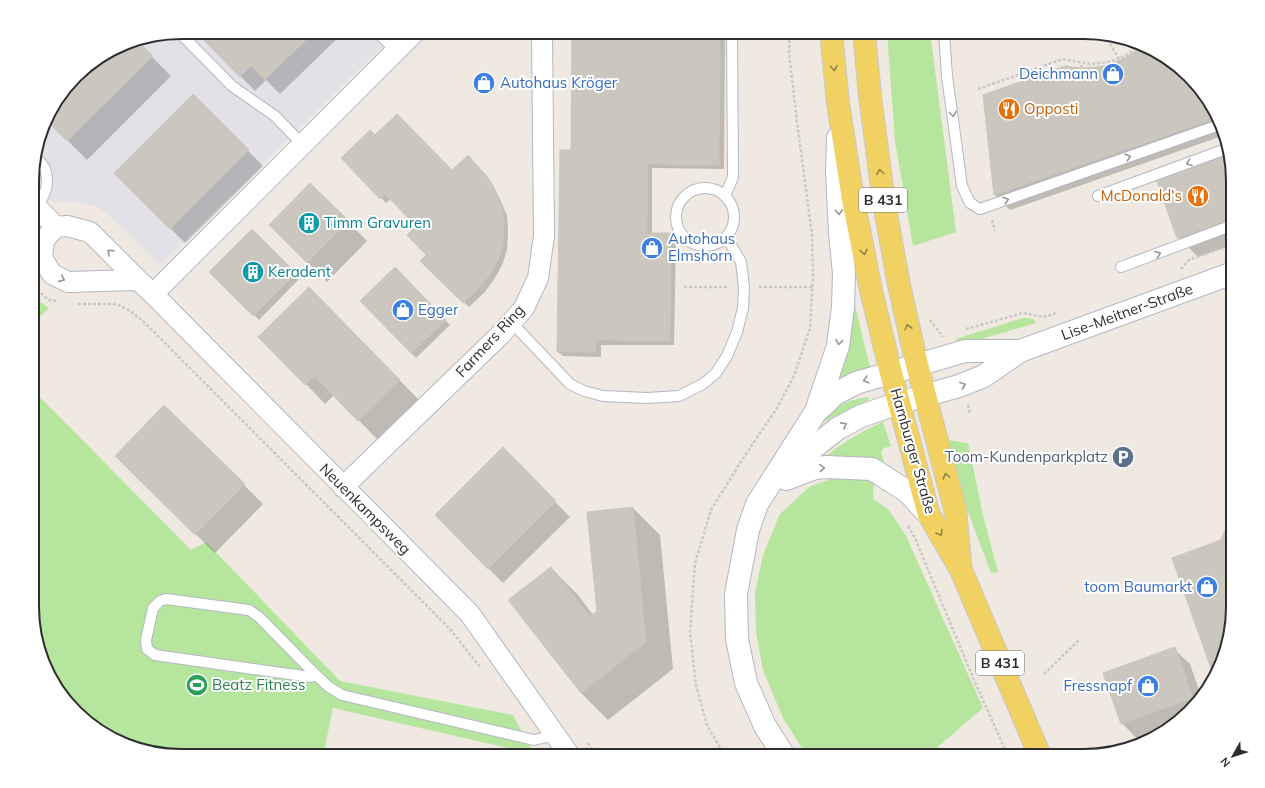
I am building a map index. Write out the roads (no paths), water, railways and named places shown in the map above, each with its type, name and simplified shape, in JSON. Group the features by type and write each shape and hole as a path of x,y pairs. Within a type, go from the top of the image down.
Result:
{"main road":[{"name":"B 431","path":"832,39 838,103 853,199 871,290 891,373"},
{"name":"B 431","path":"865,39 870,96 884,203 899,285 925,396"},
{"path":"780,749 765,726 746,683 737,639 736,594 748,530 757,504 815,413 838,346 843,307 844,274 840,233 837,171 838,103"},
{"name":"Lise-Meitner-Straße","path":"744,556 766,509 785,479 808,452 837,429 860,416 959,386 984,376 1020,350 1226,276"},
{"name":"Lise-Meitner-Straße","path":"815,413 835,394 856,383 965,351 1020,350"},
{"name":"Hamburger Straße","path":"891,373 929,515 961,570 1037,749"},
{"name":"Hamburger Straße","path":"925,396 955,509 961,570"},
{"path":"785,479 815,468 872,468 908,492 929,515"},
{"path":"765,726 767,749"}],"street":[{"path":"153,294 408,39"},
{"name":"Farmers Ring","path":"343,487 501,334 524,308 538,278 544,236 542,39"},
{"path":"39,209 56,228 44,240 42,258 52,274 68,282 138,280"},
{"name":"Neuenkampsweg","path":"56,228 67,226 90,232 470,614 565,749"}],"lane":[{"path":"186,39 232,86 275,116 303,144"},
{"path":"384,39 396,51"},
{"path":"725,196 733,176 732,39"},
{"path":"944,39 947,76 962,186 970,203 980,209 1215,126"},
{"path":"1098,196 1222,150"},
{"path":"39,202 44,198 48,182 44,168 40,163"},
{"path":"704,188 715,190 725,196 732,205 734,216 733,228 727,238 717,244 706,247 695,245 685,239 678,230 675,219 677,207 683,197 692,191 704,188"},
{"path":"1121,267 1226,228"},
{"path":"511,322 570,384 584,391 603,396 647,398 680,396 703,384 716,373 727,356 737,332 743,308 744,287 741,262 727,238"},
{"path":"316,675 310,677 155,655 147,650 146,640 153,608 160,601 166,599 249,610 259,617 329,687 342,695 534,740 556,735"}],"place":[{"name":"Deichmann","path":"1113,74"},
{"name":"Autohaus Kröger","path":"484,83"},
{"name":"Opposti","path":"1009,109"},
{"name":"McDonald's","path":"1198,196"},
{"name":"Timm Gravuren","path":"309,223"},
{"name":"Autohaus Elmshorn","path":"652,248"},
{"name":"Keradent","path":"253,272"},
{"name":"Egger","path":"403,310"},
{"name":"Toom-Kundenparkplatz","path":"1123,457"},
{"name":"toom Baumarkt","path":"1207,587"},
{"name":"Beatz Fitness","path":"197,685"},
{"name":"Fressnapf","path":"1148,686"}]}
